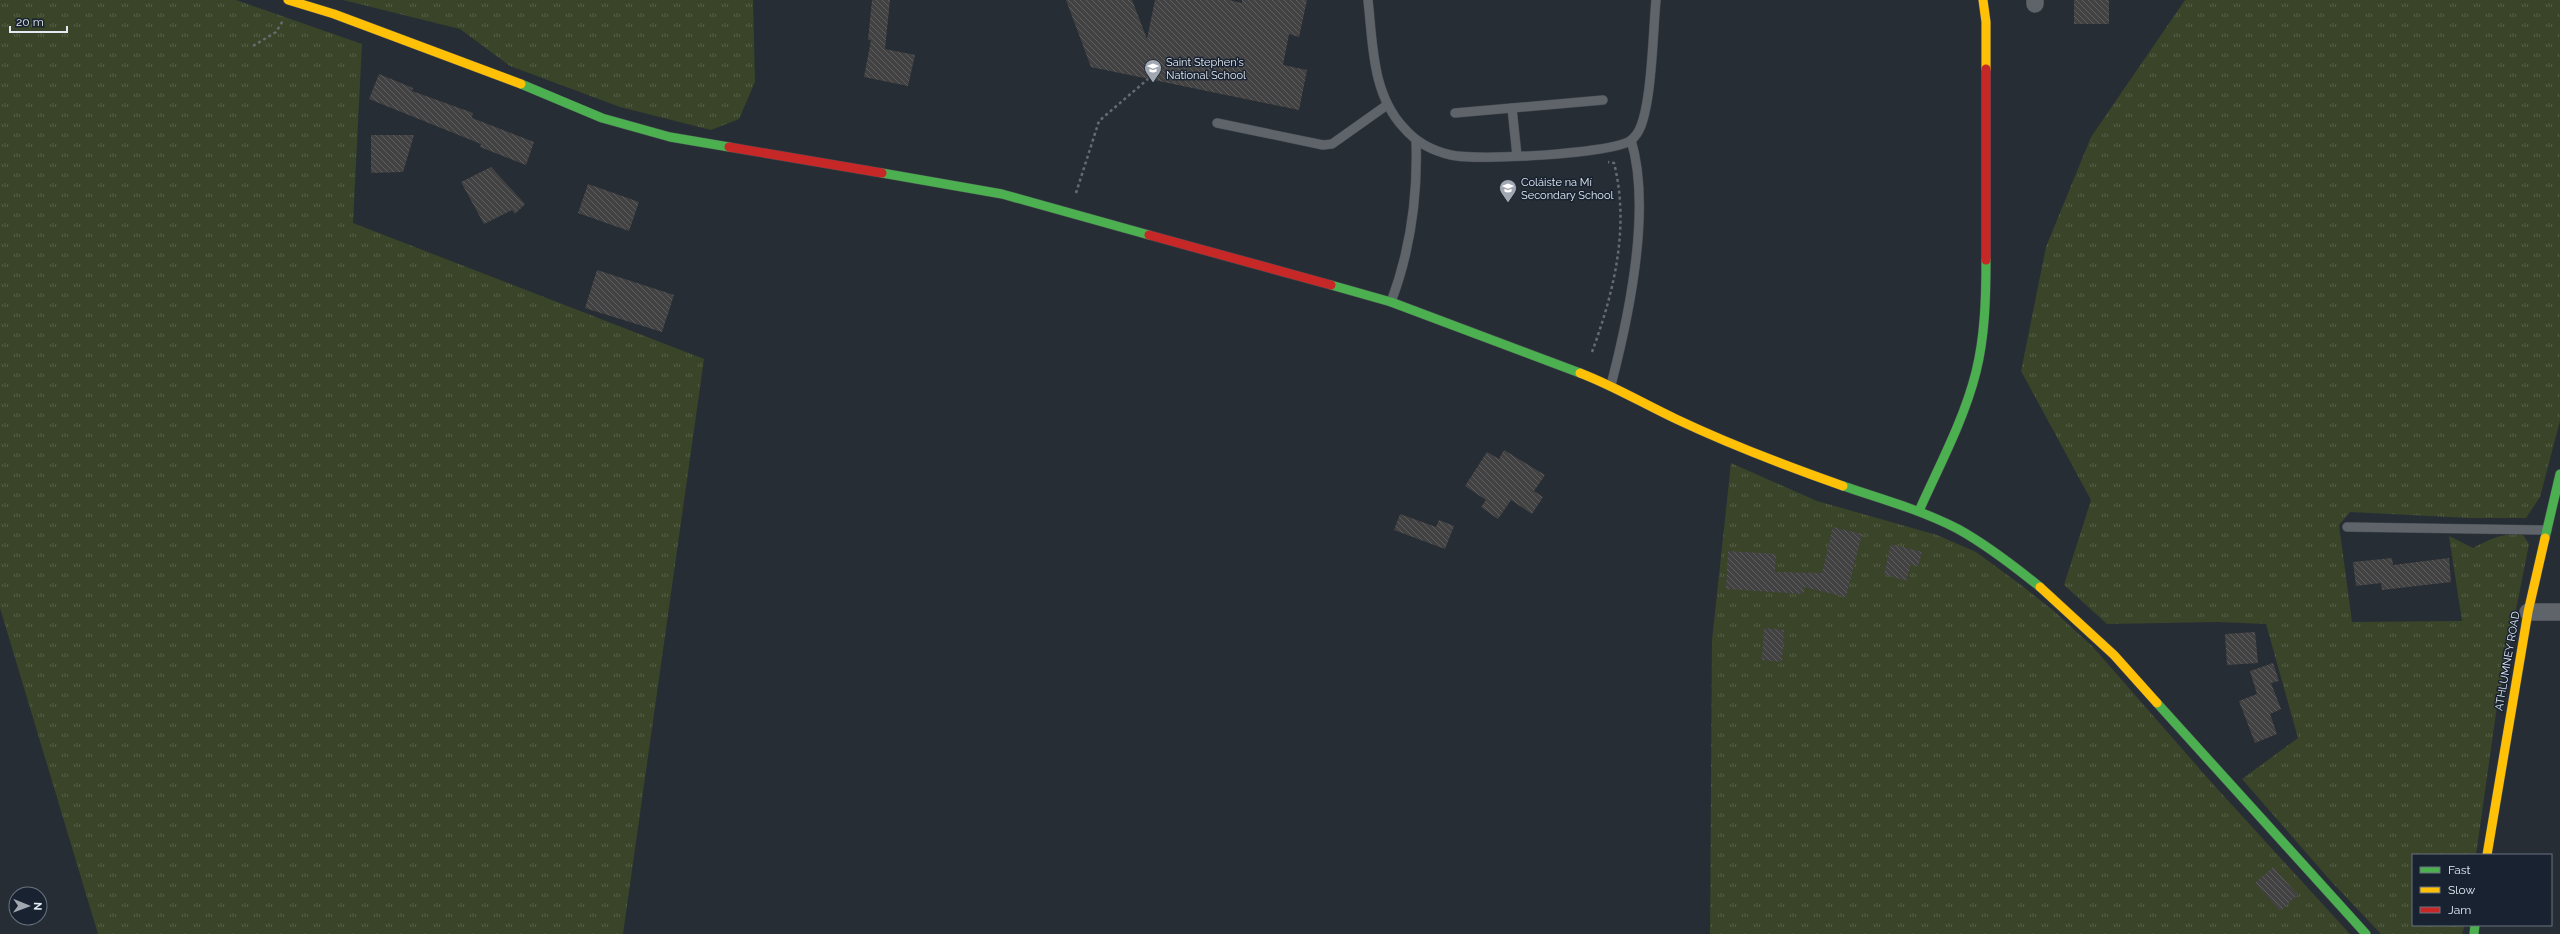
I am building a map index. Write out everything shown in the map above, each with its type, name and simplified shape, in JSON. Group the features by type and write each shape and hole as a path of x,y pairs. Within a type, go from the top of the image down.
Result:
{"street":[{"path":"1919,512 1963,411 1976,372 1986,304 1986,30 1983,0"},
{"path":"292,1 334,14 483,69 550,99 617,122 670,137 1002,194 1071,211 1392,302 1549,360 1611,385 1675,419 1773,462 1919,512 1958,529 2001,556 2071,614 2114,654 2304,868 2366,934"},
{"name":"ATHLUMNEY ROAD","path":"2487,854 2528,612 2560,474"},
{"path":"2528,612 2560,612"}],"lane":[{"path":"1368,0 1377,75 1387,105 1393,116 1416,140 1450,155 1468,158 1599,150 1631,140 1638,132 1646,107 1656,0"},
{"path":"1455,113 1603,100"},
{"path":"1217,123 1323,145 1332,144 1387,105"},
{"path":"1512,108 1517,156"},
{"path":"1392,302 1405,266 1417,181 1416,140"},
{"path":"1611,385 1627,323 1636,253 1640,191 1638,170 1631,140"},
{"path":"2347,527 2547,530"}],"path":[{"path":"253,46 276,32 292,1"},
{"path":"1071,211 1086,157 1099,121 1148,79"},
{"path":"1592,352 1615,278 1620,236 1617,175 1614,163 1601,161"}],"green space":[{"path":"0,0 236,0 362,44 353,223 704,359 623,934 98,934 0,608"},
{"path":"343,0 753,0 755,82 739,119 711,130 620,107 510,66 460,29"},
{"path":"2185,0 2560,0 2560,421 2540,497 2526,518 2469,518 2350,512 2339,525 2352,622 2462,621 2449,536 2473,548 2496,537 2516,534 2523,535 2529,544 2497,706 2476,854 2412,854 2412,926 2465,926 2462,934 2381,934 2329,879 2242,779 2298,738 2266,624 2217,622 2107,624 2064,585 2091,500 2021,371 2046,247 2091,137"},
{"path":"1731,463 1817,501 1937,535 1976,552 2021,585 2054,611 2093,647 2212,783 2350,934 1710,934 1712,640"}],"building":[{"path":"872,0 890,0 885,49 915,55 908,86 864,77 871,40 868,40"},
{"path":"1066,0 1132,0 1147,39 1155,0 1229,0 1242,3 1242,0 1307,0 1299,37 1289,34 1283,65 1307,70 1299,110 1091,67"},
{"path":"2074,0 2109,0 2109,24 2074,24"},
{"path":"379,74 413,88 412,91 473,113 472,118 534,142 526,165 480,147 481,144 369,99"},
{"path":"371,135 414,135 403,172 371,173"},
{"path":"491,167 525,204 515,214 512,210 484,224 461,182"},
{"path":"588,184 639,202 629,231 578,213"},
{"path":"597,270 674,295 662,332 585,308"},
{"path":"1504,450 1545,475 1534,491 1543,497 1532,514 1511,500 1498,519 1481,507 1486,500 1465,486 1487,452 1499,459"},
{"path":"1400,514 1436,527 1439,520 1454,526 1445,549 1394,530"},
{"path":"1833,527 1862,534 1846,597 1804,587 1804,594 1726,589 1728,551 1776,554 1775,572 1822,573"},
{"path":"1891,544 1922,552 1918,567 1911,564 1906,581 1884,574"},
{"path":"2392,558 2393,565 2449,558 2451,582 2382,590 2381,583 2356,586 2353,562"},
{"path":"1764,628 1784,630 1782,662 1762,660"},
{"path":"2255,632 2258,663 2227,665 2225,634"},
{"path":"2273,663 2279,681 2271,683 2281,709 2270,714 2277,734 2255,743 2239,701 2257,694 2250,671"},
{"path":"2273,867 2298,895 2280,911 2255,883"}],"traffic: fast":[{"path":"521,84 602,118 670,137 729,147"},
{"path":"882,173 1002,194 1149,235"},
{"path":"1919,511 1965,408 1976,372 1983,330 1986,260"},
{"path":"1331,285 1391,302 1580,373"},
{"path":"2545,538 2560,474"},
{"path":"1843,486 1916,510 1958,529 1990,549 2040,587"},
{"path":"2157,703 2366,934"},
{"path":"2474,934 2475,926"}],"traffic: slow":[{"path":"288,0 334,14 521,84"},
{"path":"1983,0 1986,22 1986,69"},
{"path":"1580,373 1717,438 1843,486"},
{"path":"2487,854 2528,612 2545,538"},
{"path":"2040,587 2114,655 2157,703"}],"traffic: jam":[{"path":"1986,69 1986,260"},
{"path":"729,147 882,173"},
{"path":"1149,235 1331,285"}],"place":[{"name":"Saint Stephen's National School","path":"1153,83"},
{"name":"Coláiste na Mí Secondary School","path":"1508,203"}]}
